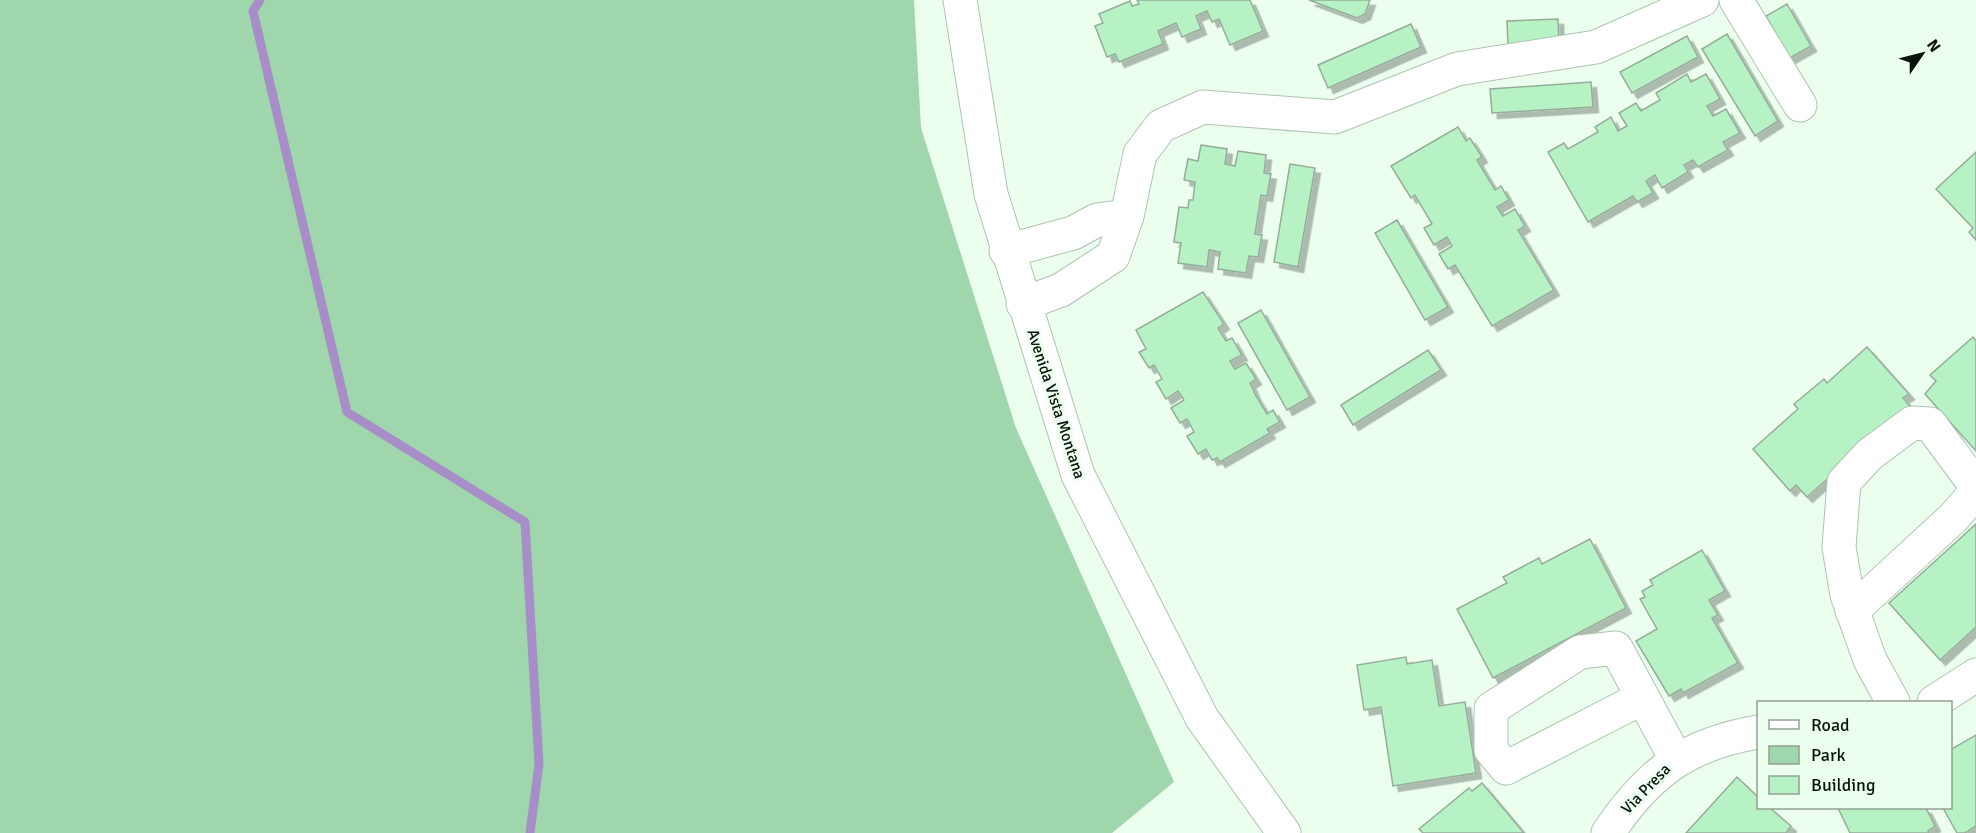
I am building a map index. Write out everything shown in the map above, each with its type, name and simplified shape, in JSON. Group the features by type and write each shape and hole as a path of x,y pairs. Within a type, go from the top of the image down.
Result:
{"street":[{"name":"Avenida Vista Montana","path":"960,0 991,194 1006,251 1078,475 1202,718 1284,833"},
{"path":"1023,304 1061,290 1113,256 1127,216 1140,154 1161,126 1203,107 1335,117 1457,69 1596,47 1702,0"},
{"path":"1736,0 1800,105"},
{"path":"1006,251 1073,233 1098,220 1127,216"},
{"path":"1892,701 1870,660 1847,596 1839,548 1844,482 1869,455 1912,423 1930,424 1976,486"},
{"path":"1852,611 1953,518 1976,492"},
{"path":"1642,698 1506,768 1491,750 1491,709 1580,652 1616,648 1676,759"},
{"path":"1936,701 1976,675"},
{"name":"Via Presa","path":"1608,833 1628,803 1676,759 1725,738 1757,732"}],"green space":[{"path":"0,0 914,0 921,128 1016,428 1174,782 1112,833 0,833"}],"building":[{"path":"1137,0 1250,0 1263,31 1230,45 1219,19 1212,22 1207,11 1196,16 1201,29 1182,37 1176,23 1158,31 1163,44 1119,62 1115,54 1107,57 1095,26 1103,23 1099,14 1130,1 1132,6 1139,4"},
{"path":"1309,0 1370,0 1365,14 1357,18"},
{"path":"1787,4 1811,46 1790,58 1766,16"},
{"path":"1558,19 1559,43 1508,46 1507,21"},
{"path":"1411,24 1421,47 1328,88 1318,65"},
{"path":"1727,34 1778,121 1755,136 1702,49"},
{"path":"1687,36 1698,57 1632,93 1620,72"},
{"path":"1687,74 1691,82 1706,74 1720,99 1707,106 1713,116 1726,109 1740,133 1723,142 1728,150 1698,167 1693,160 1684,165 1688,172 1662,188 1655,175 1646,181 1653,193 1637,202 1633,196 1588,222 1548,152 1564,143 1568,149 1598,132 1595,127 1611,117 1618,131 1627,126 1619,113 1636,103 1641,111 1660,100 1656,93"},
{"path":"1591,82 1593,107 1492,113 1490,89"},
{"path":"1458,127 1466,141 1470,138 1482,157 1477,160 1495,190 1501,186 1509,200 1497,207 1503,216 1515,209 1525,226 1518,230 1554,290 1492,326 1455,265 1448,269 1439,254 1452,246 1447,237 1434,245 1424,228 1432,224 1415,195 1411,198 1391,166"},
{"path":"1201,145 1227,149 1225,164 1235,166 1238,151 1266,155 1264,173 1271,174 1267,196 1261,195 1255,234 1262,235 1258,257 1249,256 1246,273 1218,269 1220,252 1209,250 1207,267 1178,263 1181,243 1174,242 1179,207 1188,208 1189,200 1193,200 1195,182 1184,180 1188,159 1198,161"},
{"path":"1976,152 1976,240 1969,232 1973,228 1936,189"},
{"path":"1290,164 1315,168 1298,267 1274,262"},
{"path":"1397,220 1448,307 1425,320 1375,233"},
{"path":"1203,292 1224,324 1218,328 1226,341 1232,338 1242,355 1230,361 1235,369 1246,363 1256,379 1250,383 1256,396 1267,414 1273,410 1280,422 1267,429 1270,433 1220,462 1217,458 1212,460 1206,449 1198,454 1187,436 1194,432 1187,419 1180,423 1171,408 1184,400 1178,391 1166,399 1156,382 1162,379 1154,365 1149,368 1139,352 1146,349 1136,330"},
{"path":"1261,310 1310,397 1287,410 1238,323"},
{"path":"1973,337 1976,341 1976,451 1925,394 1936,381 1930,375"},
{"path":"1867,347 1909,394 1903,398 1910,406 1807,497 1796,485 1790,491 1753,449 1798,409 1794,404 1824,379 1827,383"},
{"path":"1428,350 1441,370 1353,425 1341,405"},
{"path":"1976,524 1976,627 1940,660 1889,603"},
{"path":"1590,539 1626,608 1493,678 1457,609 1507,583 1503,577 1539,558 1542,564"},
{"path":"1702,550 1725,591 1709,600 1718,615 1712,618 1738,663 1683,693 1681,689 1669,696 1636,641 1657,629 1640,599 1645,597 1642,591 1653,585 1650,580"},
{"path":"1406,657 1407,664 1432,660 1439,706 1465,702 1476,773 1393,786 1381,707 1364,710 1357,665"},
{"path":"1976,735 1976,826 1965,833 1957,833 1944,809 1952,809 1952,749"},
{"path":"1737,777 1757,796 1757,809 1771,809 1791,826 1786,833 1686,833"},
{"path":"1482,783 1524,833 1423,833 1419,829 1469,788 1472,791"},
{"path":"1838,809 1926,809 1935,826 1928,831 1929,833 1850,833"}],"waterway":[{"path":"260,0 253,11 347,412 525,522 539,764 530,833"}]}
